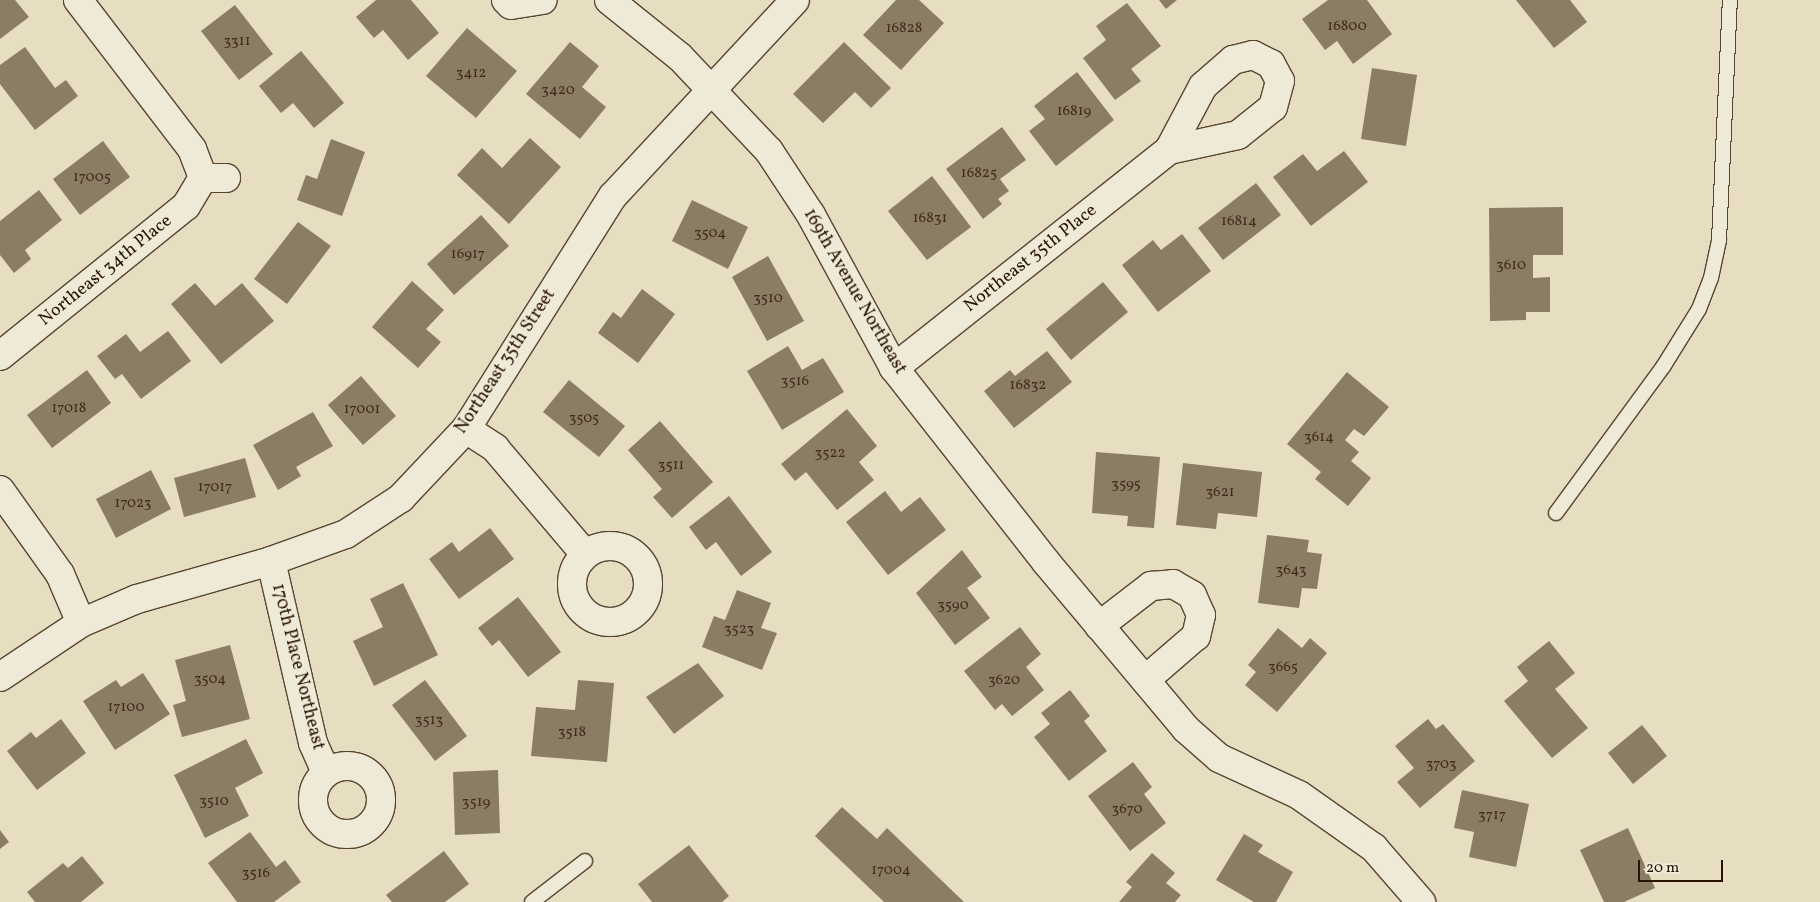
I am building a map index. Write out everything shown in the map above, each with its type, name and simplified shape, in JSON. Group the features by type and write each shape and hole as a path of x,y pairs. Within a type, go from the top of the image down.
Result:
{"street":[{"name":"Northeast 34th Place","path":"0,356 186,206 214,178 78,0"},
{"path":"506,0 511,5 543,0"},
{"name":"169th Avenue Northeast","path":"610,0 712,88 769,151 806,207 894,368 1099,626 1186,729 1219,758 1299,795 1374,848 1421,902"},
{"name":"Northeast 35th Street","path":"0,677 81,624 137,599 271,561 346,534 400,498 466,429 613,196 796,0"},
{"name":"Northeast 35th Place","path":"894,368 1168,150"},
{"path":"466,429 495,448 585,554"},
{"path":"0,490 60,574 81,624"},
{"name":"170th Place Northeast","path":"271,561 313,743 326,772"},
{"path":"1099,626 1151,586 1173,584 1192,595 1200,615 1196,636 1145,680"}],"lane":[{"path":"1556,513 1663,367 1699,309 1711,278 1718,240 1730,0"},
{"path":"532,902 585,861"}],"building":[{"path":"0,0 15,0 29,17 0,39"},
{"path":"376,0 411,0 439,33 408,60 383,30 374,38 356,17"},
{"path":"896,0 919,0 944,23 901,70 863,35"},
{"path":"1159,0 1177,0 1166,9"},
{"path":"1328,0 1367,0 1392,34 1353,64 1337,41 1325,50 1302,19"},
{"path":"1516,0 1570,0 1587,22 1554,48"},
{"path":"1127,3 1161,46 1131,69 1141,81 1115,100 1083,58 1106,40 1096,26"},
{"path":"235,5 273,54 239,80 201,31"},
{"path":"467,28 517,71 476,118 426,76"},
{"path":"570,42 599,66 582,87 606,107 580,139 526,94"},
{"path":"844,42 891,88 871,108 855,92 823,123 793,94"},
{"path":"25,47 55,88 66,80 78,96 35,130 0,84 0,65"},
{"path":"301,51 344,103 314,128 293,103 281,113 259,86"},
{"path":"1372,68 1417,75 1406,146 1361,139"},
{"path":"1077,72 1114,120 1056,166 1029,131 1045,119 1034,106"},
{"path":"1002,127 1026,160 1000,179 1009,191 998,199 1002,204 983,219 946,169"},
{"path":"530,138 561,167 509,224 457,175 482,148 502,168"},
{"path":"331,139 365,152 342,216 297,200 306,175 317,179"},
{"path":"103,141 130,177 80,215 53,179"},
{"path":"1344,151 1368,182 1311,226 1273,177 1303,154 1317,171"},
{"path":"932,176 971,227 927,260 888,211"},
{"path":"1256,183 1281,215 1223,260 1198,228"},
{"path":"39,190 62,220 25,250 31,259 14,273 0,255 0,221"},
{"path":"692,200 748,227 728,269 672,241"},
{"path":"1563,207 1563,255 1533,255 1533,278 1550,277 1550,312 1526,312 1526,320 1490,321 1489,208"},
{"path":"481,215 509,246 454,295 427,264"},
{"path":"298,222 331,246 287,304 254,279"},
{"path":"1182,234 1211,271 1158,312 1122,265 1153,240 1161,250"},
{"path":"768,256 804,321 767,341 732,277"},
{"path":"412,281 444,310 426,329 441,342 418,368 372,327"},
{"path":"1103,282 1128,312 1071,360 1046,329"},
{"path":"195,283 215,306 242,283 274,321 221,364 171,304"},
{"path":"642,289 675,314 638,363 598,333 613,312 621,318"},
{"path":"168,331 191,361 141,399 122,374 115,379 97,356 126,334 140,352"},
{"path":"788,346 802,370 823,358 844,392 782,430 747,371"},
{"path":"1047,351 1072,382 1014,428 984,391 1010,370 1015,376"},
{"path":"87,370 111,403 52,448 27,415"},
{"path":"1347,372 1389,407 1364,436 1354,429 1345,440 1359,452 1351,461 1371,478 1348,506 1315,479 1321,472 1287,444"},
{"path":"361,376 396,416 363,445 328,405"},
{"path":"569,380 625,426 599,457 543,412"},
{"path":"847,409 877,446 859,462 874,480 837,510 806,472 795,481 781,464"},
{"path":"313,412 333,446 296,467 301,476 278,490 253,445"},
{"path":"660,421 713,482 672,518 653,497 662,489 628,450"},
{"path":"1096,452 1160,457 1154,528 1127,526 1128,516 1092,513"},
{"path":"245,458 256,497 184,517 174,478"},
{"path":"1183,463 1262,472 1257,517 1218,513 1216,529 1176,525"},
{"path":"151,470 171,509 116,538 96,499"},
{"path":"885,491 901,512 920,497 946,530 888,575 846,522"},
{"path":"729,496 772,552 741,576 716,542 706,550 689,527"},
{"path":"490,528 514,559 459,599 429,559 452,542 459,552"},
{"path":"1267,535 1309,540 1307,552 1322,554 1317,589 1302,588 1299,608 1258,603"},
{"path":"962,550 982,577 967,588 990,618 955,645 916,593"},
{"path":"403,583 438,655 374,686 353,641 383,627 370,599"},
{"path":"737,590 771,603 761,628 777,633 762,670 702,647 714,616 725,620"},
{"path":"518,597 561,652 528,677 499,640 492,646 478,628"},
{"path":"1020,627 1041,654 1026,667 1044,690 1012,716 1002,704 995,710 964,671"},
{"path":"1278,628 1302,648 1310,638 1327,653 1277,712 1245,685 1256,672 1248,665"},
{"path":"1549,641 1575,673 1555,689 1588,728 1552,758 1504,701 1528,681 1517,667"},
{"path":"230,645 250,719 182,737 173,705 186,701 175,660"},
{"path":"698,663 724,696 674,734 646,697"},
{"path":"143,673 170,714 115,750 83,701 116,680 121,687"},
{"path":"425,680 467,736 435,761 392,705"},
{"path":"578,680 614,683 607,762 531,756 536,707 575,710"},
{"path":"1070,690 1090,716 1084,721 1107,751 1069,781 1034,737 1050,724 1041,713"},
{"path":"61,719 86,753 37,790 7,751 31,732 36,738"},
{"path":"1428,719 1436,729 1443,724 1475,761 1420,808 1397,782 1414,768 1395,746"},
{"path":"1642,725 1667,756 1633,784 1608,753"},
{"path":"246,739 263,773 235,788 249,816 205,838 174,775"},
{"path":"1133,762 1152,787 1144,794 1166,823 1130,851 1088,796"},
{"path":"498,770 500,833 455,835 453,772"},
{"path":"1462,790 1529,804 1516,867 1469,857 1474,832 1454,828"},
{"path":"842,807 877,839 887,828 964,902 884,902 815,836"},
{"path":"1628,828 1655,888 1624,902 1604,902 1580,850"},
{"path":"0,830 9,842 0,849"},
{"path":"250,832 276,867 285,860 301,882 274,902 237,902 208,863"},
{"path":"1244,834 1263,845 1258,852 1293,872 1276,902 1254,902 1216,880"},
{"path":"689,845 729,896 722,902 652,902 638,884"},
{"path":"444,851 469,884 445,902 392,902 386,895"},
{"path":"1152,853 1175,873 1166,883 1181,895 1175,902 1119,902 1132,887 1126,882"},
{"path":"82,856 104,883 81,902 35,902 27,892 63,863 68,868"}]}
